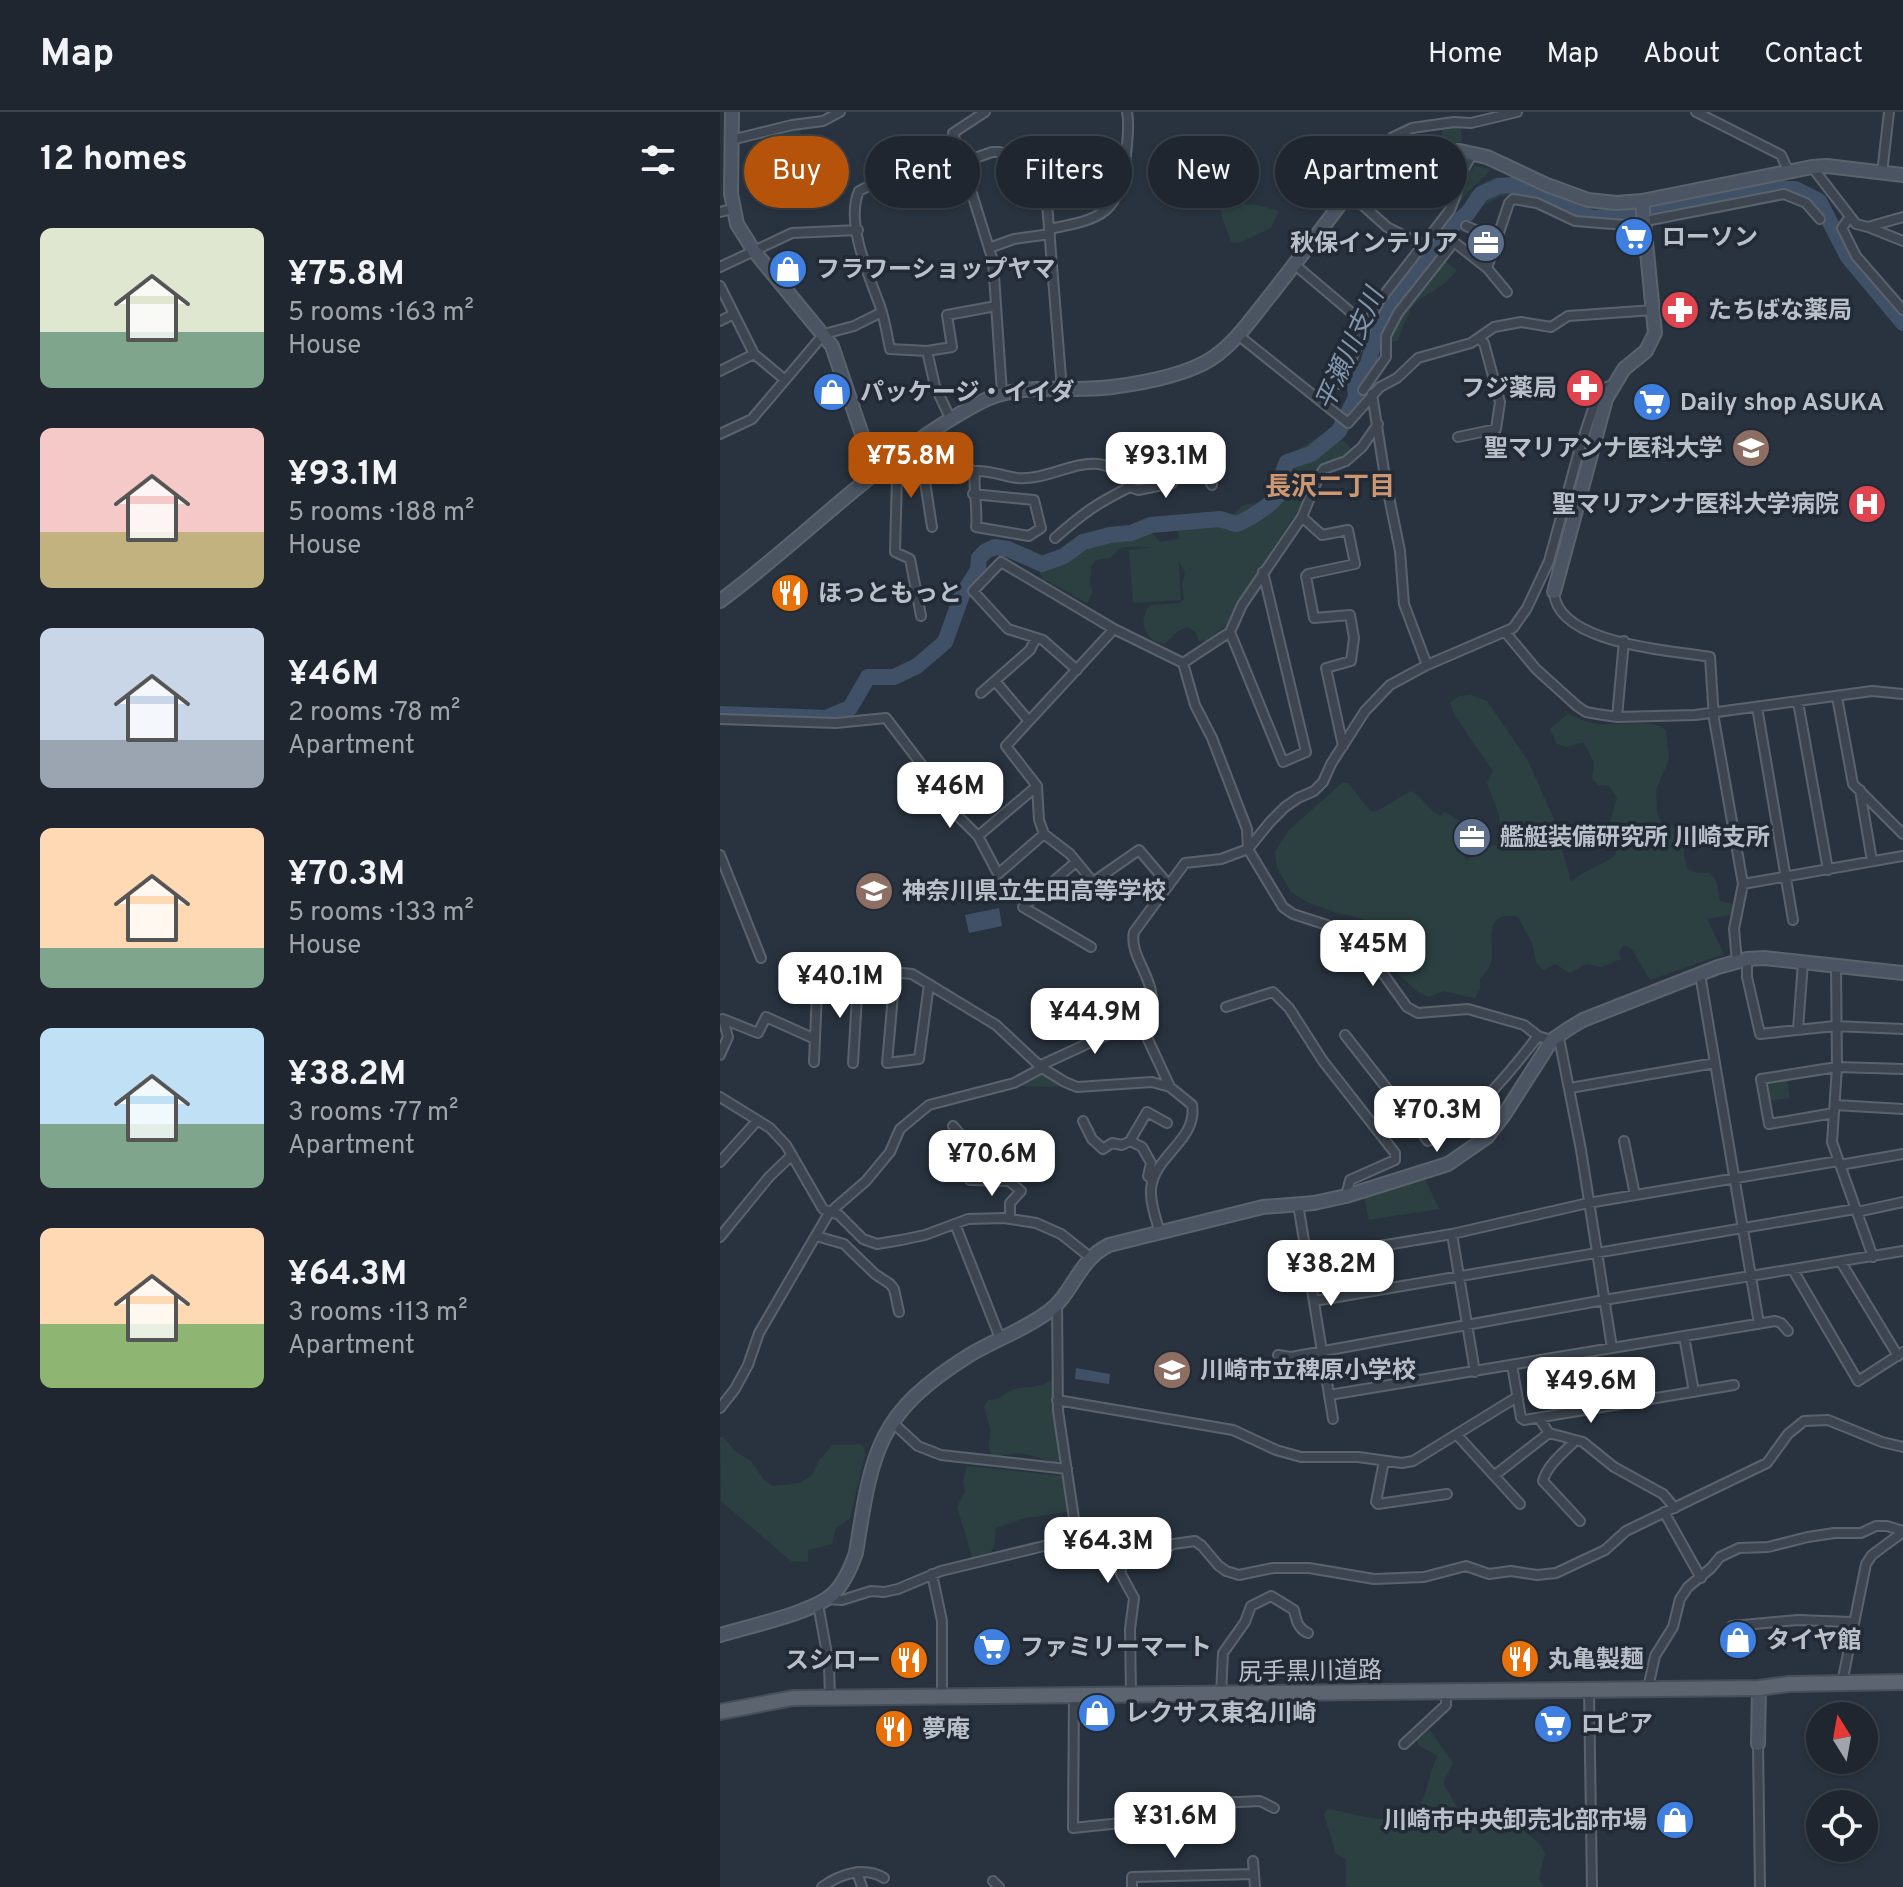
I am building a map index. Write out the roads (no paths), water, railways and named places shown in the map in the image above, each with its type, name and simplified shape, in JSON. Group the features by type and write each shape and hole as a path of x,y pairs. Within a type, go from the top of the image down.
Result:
{"main road":[{"name":"尻手黒川道路","path":"720,1712 793,1698 830,1697 1759,1688 1789,1684 1903,1682"},
{"name":"尻手黒川道路","path":"1759,1688 1785,1692 1903,1692"}],"street":[{"path":"732,112 726,211 754,251 824,334 878,470 897,477 936,462 1019,478 1044,477 1075,464 1090,463 1121,473 1130,487 1138,490 1172,483 1182,470 1201,468 1212,485"},
{"path":"731,140 823,121 840,112"},
{"path":"955,136 953,130 985,112"},
{"path":"1126,136 1127,112"},
{"path":"1461,112 1462,123"},
{"path":"1395,136 1412,128 1471,123 1517,112"},
{"path":"1696,112 1781,155 1788,170"},
{"path":"1882,173 1889,112"},
{"path":"1467,153 1473,153 1541,196 1569,219 1594,224 1625,225 1644,212 1788,170 1827,166 1903,175"},
{"path":"1340,384 1380,300 1450,210 1459,177 1473,153"},
{"path":"1812,167 1856,224 1903,241"},
{"path":"865,188 855,204 858,230 890,349 927,351 952,347 947,315 996,306"},
{"path":"1725,188 1728,203"},
{"path":"1487,268 1513,199 1541,196 1588,200 1616,203 1644,212 1784,194 1806,203 1820,219"},
{"path":"976,208 993,261 1002,393"},
{"path":"1048,208 1062,390"},
{"path":"989,248 1085,222 1108,208"},
{"path":"720,601 878,470 978,403 1022,389 1062,390 1130,385 1180,372 1209,360 1238,335 1337,208"},
{"path":"1366,208 1387,227 1423,245"},
{"path":"1644,212 1655,333 1646,351 1624,369 1612,385 1606,399 1554,592 1555,603 1563,616 1576,626 1598,636 1710,657 1723,780 1743,884 1734,929 1760,1034 1835,1026 1903,1029"},
{"path":"1868,227 1903,217"},
{"path":"1849,218 1842,228 1856,256 1903,310"},
{"path":"1466,226 1497,239"},
{"path":"720,267 792,233 858,230"},
{"path":"1238,335 1348,423 1386,357 1386,336 1398,313 1454,242 1487,268 1507,292"},
{"path":"1294,264 1359,319 1368,323"},
{"path":"720,286 754,354 784,379"},
{"path":"1368,392 1397,378 1418,358 1480,340 1494,327 1521,322 1551,327 1568,316 1654,310"},
{"path":"720,434 752,419 824,334 854,326 882,312"},
{"path":"720,321 734,314"},
{"path":"1458,437 1496,429 1500,402 1484,343 1480,340"},
{"path":"927,351 935,386 951,420"},
{"path":"720,371 754,354"},
{"path":"720,1408 735,1389 748,1365 759,1333 829,1213 866,1181 890,1152 900,1129 929,1105 1014,1083 1148,1013 1152,997 1132,939 1168,884 1190,861 1221,859 1248,849 1285,807 1314,791 1323,782 1365,711 1390,685 1427,665 1513,628 1549,561 1599,390 1612,385"},
{"path":"1368,392 1378,424 1400,551 1404,604 1427,665"},
{"path":"1183,663 1230,632 1242,605 1302,517 1324,469 1346,461 1362,447 1378,424"},
{"path":"923,469 932,527"},
{"path":"973,494 1034,500 1041,528 1029,536 976,527 973,494 975,471"},
{"path":"897,477 895,552 910,559 921,616"},
{"path":"1055,538 1080,514 1130,487"},
{"path":"1302,517 1322,535 1348,530 1355,564 1306,576 1314,618 1350,615 1354,638 1351,661 1326,668 1343,746"},
{"path":"1077,670 1043,640 1008,629 973,591 1001,562 1114,629 1183,663 1195,705 1212,738 1247,829 1248,849 1283,907 1348,936 1379,968 1407,1007 1418,1013 1468,1009 1524,1025 1538,1036 1560,1044 1570,1088 1612,1348"},
{"path":"1230,632 1283,762 1306,752 1263,572"},
{"path":"1114,629 1006,746 1037,786 1039,820 1044,834 1093,882 1139,850 1168,884"},
{"path":"1506,633 1536,669 1577,706 1586,712 1617,717 1695,715 1872,691 1903,694"},
{"path":"981,693 1030,650 1036,638"},
{"path":"1617,717 1624,641"},
{"path":"995,681 1029,721"},
{"path":"1837,697 1853,784 1903,834"},
{"path":"1798,702 1828,870"},
{"path":"1757,707 1793,920"},
{"path":"720,719 836,723 886,718 928,773 948,806 978,836 998,874 1044,834"},
{"path":"978,836 1037,786"},
{"path":"1860,789 1872,861"},
{"path":"720,855 761,958"},
{"path":"1743,884 1903,856"},
{"path":"1076,862 1023,907 1091,947"},
{"path":"822,1601 842,1582 853,1561 875,1453 899,1412 923,1388 968,1356 1038,1320 1057,1304 1090,1257 1109,1245 1263,1207 1346,1196 1448,1164 1476,1146 1504,1115 1552,1040 1583,1020 1700,974 1742,960 1803,962 1903,973"},
{"path":"1798,1029 1803,962"},
{"path":"1836,966 1837,1067 1832,1142 1873,1257"},
{"path":"814,1062 814,968 848,980 895,973 912,974 996,1025 1041,1067 1077,1087 1152,1082 1170,1087 1192,1105 1193,1119 1183,1137 1157,1165 1152,1181 1152,1201 1160,1233"},
{"path":"895,973 887,1063 919,1059 929,984"},
{"path":"1700,974 1759,1324"},
{"path":"853,1063 858,980"},
{"path":"1226,1007 1273,992 1289,1008 1323,1061 1395,1153 1395,1160 1350,1180 1346,1196"},
{"path":"722,1018 758,1033 766,1017 815,1039"},
{"path":"720,1055 728,1037 722,1018"},
{"path":"1139,1020 1170,1087"},
{"path":"1345,1035 1428,1141 1456,1123 1512,1072 1538,1036"},
{"path":"1570,1088 1715,1063"},
{"path":"1903,1069 1837,1067 1761,1079 1769,1124 1835,1109 1903,1109"},
{"path":"720,1097 770,1128 792,1155 823,1209 839,1215 863,1239 877,1244 925,1235 968,1219 1010,1218 1036,1223 1061,1234 1090,1257"},
{"path":"1083,1121 1092,1139 1103,1149 1112,1143 1122,1145 1130,1141 1147,1112 1167,1123"},
{"path":"720,1162 756,1122"},
{"path":"953,1126 994,1173 996,1182"},
{"path":"1130,1141 1149,1155 1148,1176 1152,1181"},
{"path":"1624,1141 1635,1195"},
{"path":"1308,1258 1452,1234 1588,1203 1735,1177 1903,1154"},
{"path":"720,1237 769,1177 792,1155"},
{"path":"970,1180 1009,1181 1021,1191 1010,1203 1010,1218"},
{"path":"1314,1301 1903,1202"},
{"path":"1298,1204 1333,1419"},
{"path":"955,1224 1000,1338"},
{"path":"1452,1234 1475,1372"},
{"path":"816,1236 844,1244 890,1284 899,1312"},
{"path":"1278,1355 1291,1357 1604,1300 1903,1251"},
{"path":"1793,1270 1858,1381 1900,1354 1841,1262"},
{"path":"1057,1304 1057,1400 1079,1552"},
{"path":"1329,1395 1759,1324 1781,1323 1788,1331"},
{"path":"1684,1336 1694,1392"},
{"path":"1512,1365 1521,1418 1539,1418 1734,1385"},
{"path":"1057,1400 1233,1430 1276,1450 1301,1457 1413,1461 1517,1397"},
{"path":"1539,1418 1549,1433 1583,1442 1614,1467 1663,1494 1675,1508"},
{"path":"720,1635 822,1601 898,1589 932,1574 1048,1545 1120,1560 1151,1558 1173,1544 1195,1541 1218,1565 1239,1575 1273,1568 1309,1568 1374,1579 1424,1577 1466,1566 1489,1574 1511,1571 1556,1573 1605,1550 1626,1531 1767,1463 1788,1434 1804,1421 1828,1420 1844,1424 1882,1442 1903,1447"},
{"path":"892,1422 918,1446 941,1455 1067,1469"},
{"path":"1495,1475 1549,1433"},
{"path":"1457,1435 1520,1504"},
{"path":"1575,1441 1556,1460 1543,1481 1580,1521"},
{"path":"1384,1461 1378,1504 1447,1494"},
{"path":"1664,1512 1701,1578"},
{"path":"1648,1688 1655,1656 1673,1627 1680,1599 1688,1587 1720,1557 1739,1548 1768,1547 1887,1526 1902,1534 1872,1555 1866,1564 1842,1683"},
{"path":"1120,1560 1121,1574 1134,1598 1130,1629 1131,1695"},
{"path":"932,1574 942,1621 942,1695"},
{"path":"1221,1695 1223,1653 1245,1622 1251,1606 1271,1596 1294,1610 1302,1631 1308,1633"},
{"path":"822,1601 830,1697"},
{"path":"1732,1626 1798,1620 1852,1622"},
{"path":"1759,1688 1760,1887"},
{"path":"1589,1689 1592,1887"},
{"path":"1404,1744 1446,1705 1446,1690"},
{"path":"1074,1696 1073,1828 1160,1823 1176,1820 1192,1808 1217,1803 1260,1801 1274,1808"},
{"path":"1253,1861 1255,1887"},
{"path":"822,1887 843,1875 857,1872 884,1878"},
{"path":"857,1872 862,1887"},
{"path":"1132,1887 1132,1877 1254,1874"}],"water":[{"path":"999,908 1002,926 969,933 965,915"},
{"path":"1076,1368 1110,1374 1109,1384 1075,1379"}],"waterway":[{"name":"平瀬川支川","path":"720,714 826,718 850,708 868,677 894,677 917,666 945,642 962,595 978,570 979,558 995,547 1008,549 1042,564 1064,556 1083,542 1131,533 1151,525 1220,519 1236,524 1260,511 1278,494 1287,462 1311,454 1339,431 1356,397 1355,385 1368,364 1376,334 1388,309 1421,263 1450,228 1468,213 1481,194 1499,186 1511,185 1592,218 1643,215 1770,189 1795,189 1819,201 1848,257 1903,323"}],"place":[{"name":"ローソン","path":"1634,237"},
{"name":"秋保インテリア","path":"1486,243"},
{"name":"フラワーショップヤマ","path":"788,269"},
{"name":"たちばな薬局","path":"1680,310"},
{"name":"フジ薬局","path":"1585,388"},
{"name":"パッケージ・イイダ","path":"832,392"},
{"name":"Daily shop ASUKA","path":"1652,402"},
{"name":"聖マリアンナ医科大学","path":"1751,448"},
{"name":"聖マリアンナ医科大学病院","path":"1867,504"},
{"name":"ほっともっと","path":"790,593"},
{"name":"艦艇装備研究所 川崎支所","path":"1472,837"},
{"name":"神奈川県立生田高等学校","path":"874,891"},
{"name":"川崎市立稗原小学校","path":"1172,1370"},
{"name":"タイヤ館","path":"1738,1640"},
{"name":"ファミリーマート","path":"992,1647"},
{"name":"丸亀製麺","path":"1520,1659"},
{"name":"スシロー","path":"909,1660"},
{"name":"レクサス東名川崎","path":"1097,1713"},
{"name":"ロピア","path":"1553,1724"},
{"name":"夢庵","path":"894,1729"},
{"name":"川崎市中央卸売北部市場","path":"1675,1820"}],"district":[{"name":"長沢二丁目","path":"1330,486"}]}
